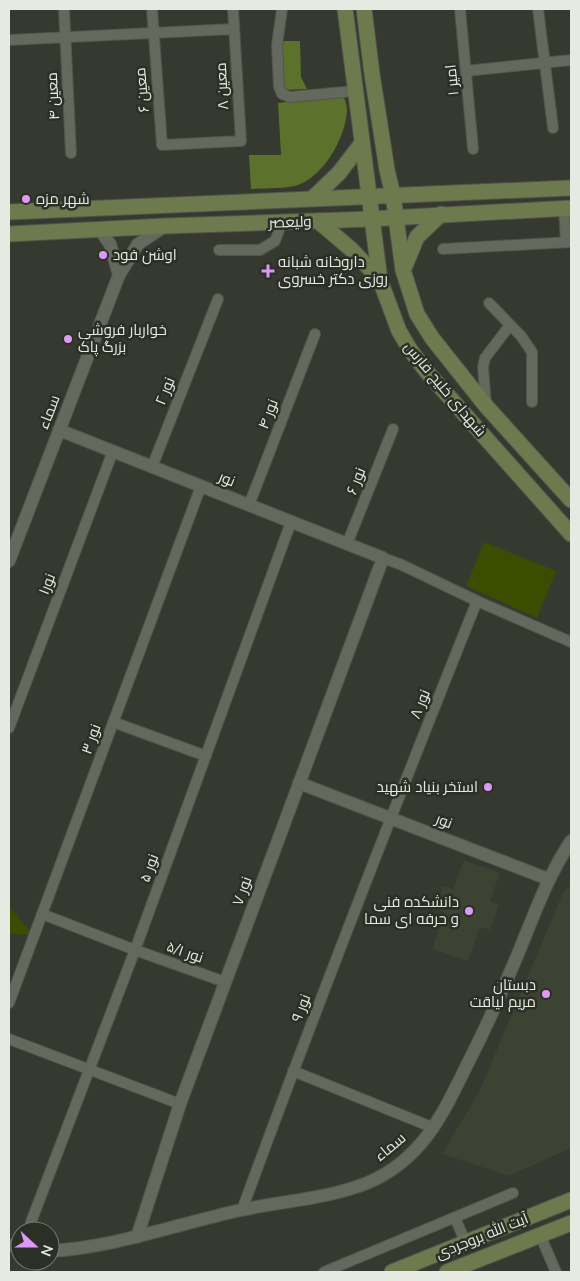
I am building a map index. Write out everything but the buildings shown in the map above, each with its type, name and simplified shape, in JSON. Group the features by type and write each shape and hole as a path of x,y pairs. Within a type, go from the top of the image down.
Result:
{"main road":[{"name":"شهدای خلیج فارس","path":"344,9 380,280 399,332 427,372 571,534"},
{"name":"شهدای خلیج فارس","path":"364,9 387,170 397,218 403,270 417,314 432,338 486,406 571,500"},
{"path":"313,198 339,173 362,143"},
{"name":"ولیعصر","path":"9,212 571,188"},
{"name":"ولیعصر","path":"9,234 165,226 397,218 568,208"},
{"path":"403,270 417,238 441,214"},
{"path":"318,221 352,250 380,280"},
{"name":"آیت الله بروجردی","path":"392,1272 571,1200"},
{"name":"آیت الله بروجردی","path":"448,1272 571,1223"}],"street":[{"name":"معین ۴","path":"64,9 71,153"},
{"name":"معین ۶","path":"152,9 162,145"},
{"name":"معین ۸","path":"162,145 241,141 233,9"},
{"path":"282,9 277,45 279,87 282,94 290,97 355,91"},
{"name":"امیر ۱","path":"460,9 473,149"},
{"path":"538,9 553,128"},
{"path":"9,40 234,29"},
{"path":"466,71 571,60"},
{"path":"442,249 568,242 568,208"},
{"path":"219,250 260,250 275,241 282,222"},
{"name":"سماء","path":"9,560 120,275 138,244 165,226"},
{"path":"100,230 110,244 120,275"},
{"name":"نور ۲","path":"152,466 218,299"},
{"path":"489,303 521,336 532,352 532,402"},
{"path":"486,406 483,366 485,358 510,325"},
{"name":"نور ۴","path":"248,505 315,334"},
{"name":"نور ۶","path":"347,544 393,429"},
{"name":"نور","path":"60,430 383,558"},
{"name":"نور۱","path":"9,728 113,451"},
{"name":"نور ۳","path":"9,1003 201,486"},
{"name":"نور ۵","path":"31,1221 292,522"},
{"path":"383,558 571,642"},
{"name":"نور ۷","path":"137,1237 180,1104 383,558"},
{"name":"نور ۸","path":"390,817 477,601"},
{"path":"113,722 206,756"},
{"name":"نور","path":"299,783 548,879"},
{"name":"نور ۹","path":"242,1210 390,817"},
{"name":"سماء","path":"60,1250 77,1249 137,1237 242,1210 326,1194 365,1184 385,1174 404,1161 434,1128 479,1042 548,879 571,840"},
{"name":"نور ۵/۱","path":"42,914 134,950 226,982"},
{"path":"9,1039 180,1104"},
{"path":"293,1071 434,1128"},
{"path":"324,1272 513,1193"},
{"path":"455,1218 466,1243"},
{"path":"540,1235 556,1272"}],"shaded area":[{"name":"دانشکده فنی و حرفه ای سما","path":"464,860 500,873 490,901 499,905 490,930 480,927 468,961 432,949 445,913 435,909 443,886 453,889"},
{"name":"دبستان مریم لیاقت","path":"571,884 571,1148 509,1176 442,1154 479,1092 562,895"}],"green space":[{"path":"279,41 300,41 301,77 307,89 283,90"},
{"path":"343,95 347,110 346,121 338,143 325,164 308,180 298,185 281,188 251,189 249,155 281,155 278,103"},
{"path":"484,542 556,571 537,618 466,586"},
{"path":"9,907 34,935 9,934"}],"place":[{"name":"شهر مزه","path":"26,199"},
{"name":"اوشن فود","path":"103,255"},
{"name":"داروخانه شبانه روزی دکتر خسروی","path":"268,271"},
{"name":"خواربار فروشی بزرگ پاک","path":"68,339"},
{"name":"استخر بنیاد شهید","path":"488,787"},
{"name":"دانشکده فنی و حرفه ای سما","path":"469,911"},
{"name":"دبستان مریم لیاقت","path":"546,994"}]}
